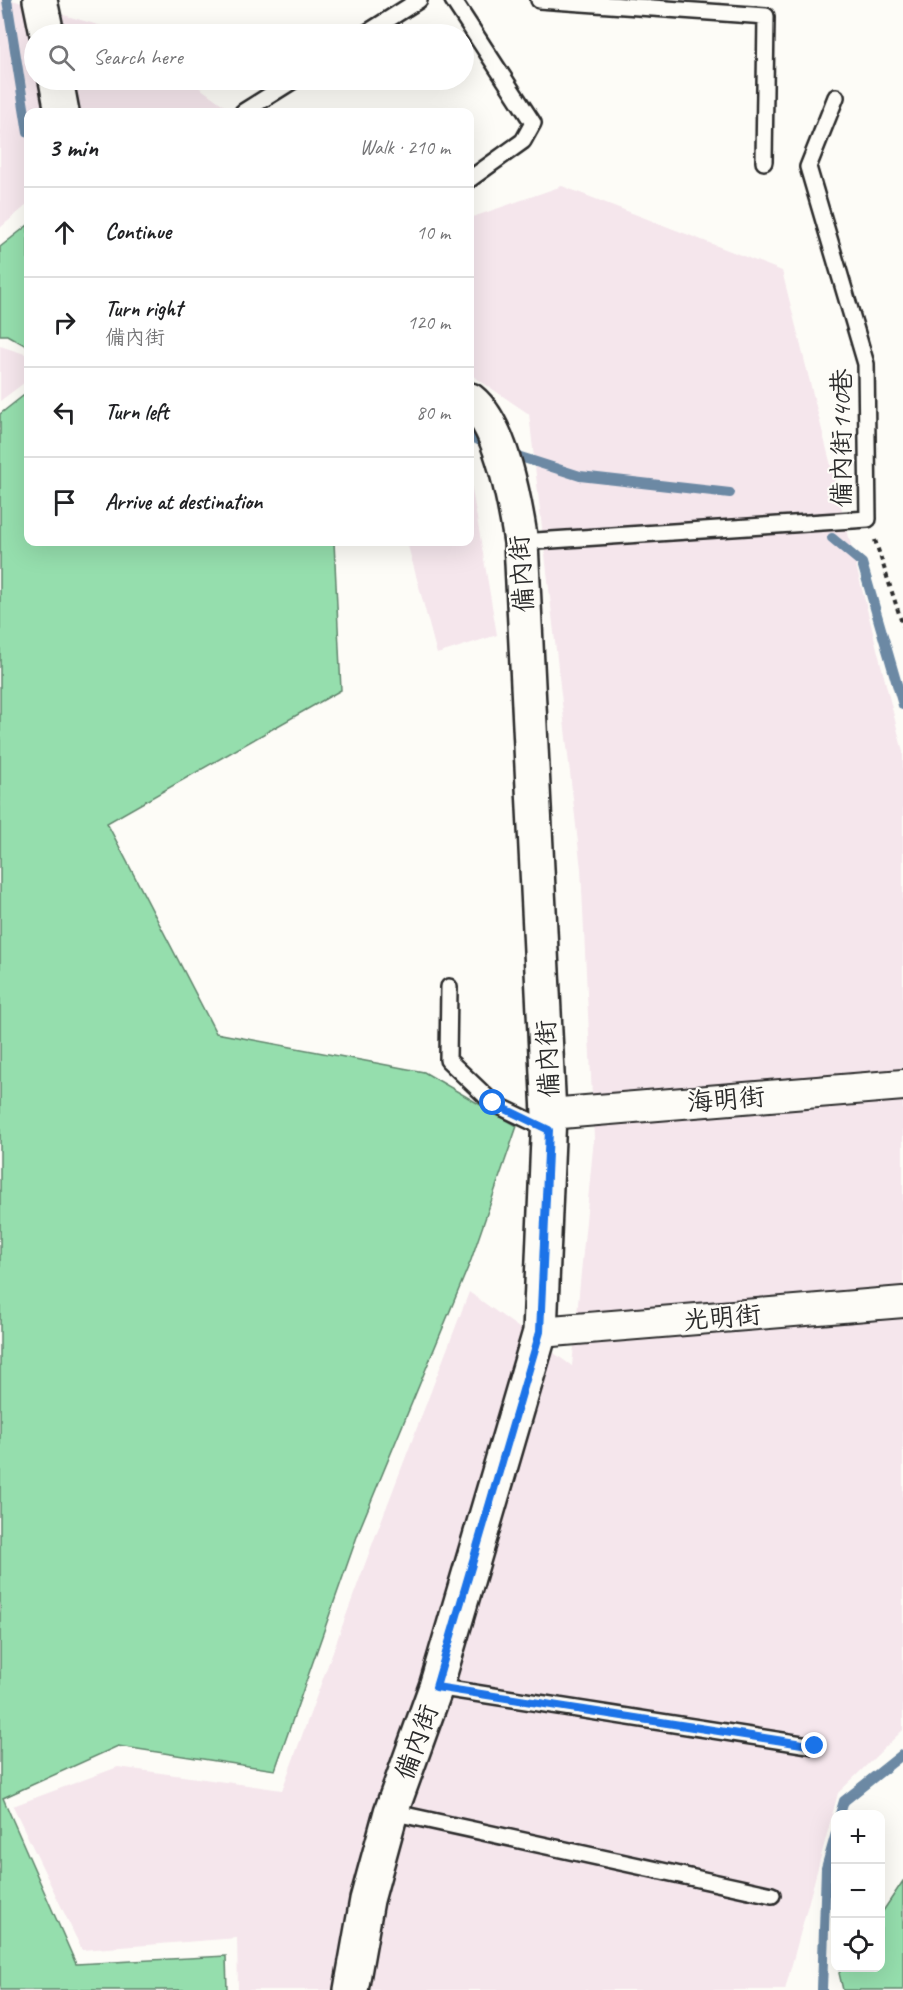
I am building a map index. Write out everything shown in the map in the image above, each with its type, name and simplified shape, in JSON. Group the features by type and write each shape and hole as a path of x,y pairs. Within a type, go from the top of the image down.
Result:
{"street":[{"path":"40,0 45,24"},
{"path":"58,90 61,108"},
{"name":"備內街","path":"351,1990 367,1900 391,1812 436,1687 540,1332 549,1122 520,542 514,496 506,467 490,429 474,404"},
{"name":"海明街","path":"549,1122 903,1085"},
{"name":"光明街","path":"540,1332 903,1302"}],"lane":[{"path":"381,24 419,0"},
{"path":"453,0 469,24"},
{"path":"539,0 766,16 764,162"},
{"path":"474,32 533,123 524,141 474,176"},
{"path":"249,108 278,90"},
{"name":"備內街140巷","path":"520,542 868,519 866,364 808,167 836,97"},
{"path":"449,987 448,1060 493,1103 549,1122"},
{"path":"436,1687 815,1746"},
{"path":"391,1812 772,1894"}],"path":[{"path":"868,519 903,626"}],"shaded area":[{"path":"0,0 12,0 95,24 24,24 24,90 203,90 228,108 24,108 24,207 0,228"},
{"path":"562,186 782,271 903,752 903,1730 838,1793 833,1810 831,1810 831,1819 785,1990 238,1990 237,1938 82,1950 13,1806 118,1767 282,1790 372,1545 469,1292 572,1366 594,1138 581,869 529,414 474,377 474,217"},
{"path":"0,346 24,354 24,383 0,401"},
{"path":"474,501 497,635 437,654 408,546 474,546"}],"green space":[{"path":"24,228 24,345 7,335 0,335 0,247"},
{"path":"24,395 24,546 334,546 341,690 107,823 216,1033 424,1072 517,1126 471,1260 360,1528 275,1770 118,1746 3,1798 76,1964 226,1956 227,1990 0,1990 0,414"},
{"path":"903,1881 903,1990 843,1990 840,1972 885,1972 885,1908"}],"waterway":[{"path":"7,0 24,108"},
{"path":"474,438 491,446"},
{"path":"508,453 580,476 730,493"},
{"path":"832,538 862,563 903,705"},
{"path":"841,1810 844,1801 903,1754"},
{"path":"822,1990 826,1868 831,1850"}],"route":[{"path":"493,1103 549,1130 540,1332 436,1687 815,1746"}]}
